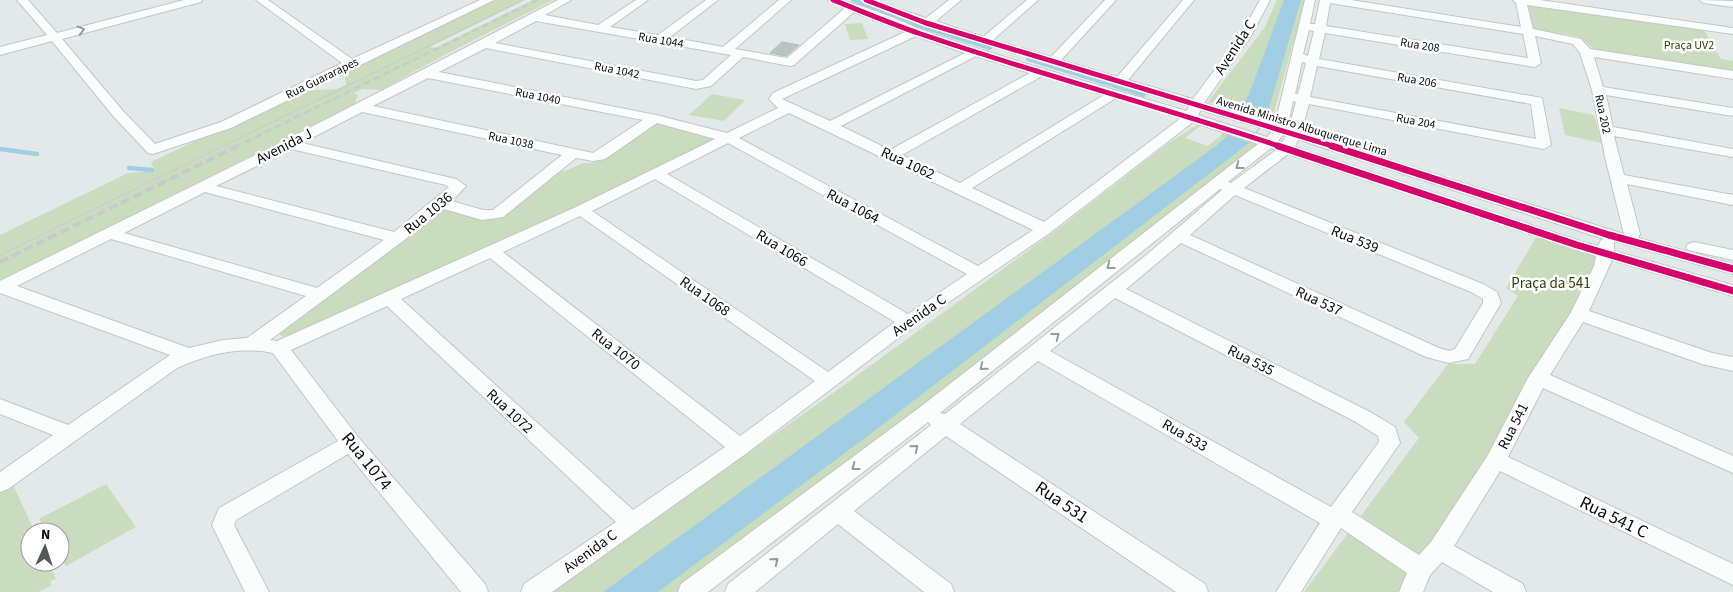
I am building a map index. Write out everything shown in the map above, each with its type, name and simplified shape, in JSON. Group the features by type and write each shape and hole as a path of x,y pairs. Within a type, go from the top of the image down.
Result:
{"street":[{"path":"22,0 56,36"},
{"path":"0,51 197,0"},
{"path":"261,0 351,64"},
{"name":"Rua Guararapes","path":"56,36 130,128 153,150 226,125 489,0"},
{"name":"Avenida J","path":"1,288 107,233 289,144 566,0"},
{"path":"599,30 643,0"},
{"path":"659,40 713,0"},
{"path":"724,51 786,0"},
{"name":"Avenida Ministro Albuquerque Lima","path":"833,0 915,32 974,52 1042,71 1117,88 1233,123 1607,244 1733,291"},
{"path":"926,23 956,0"},
{"path":"985,41 1033,0"},
{"path":"1054,61 1111,0"},
{"path":"962,188 1117,88 1189,0"},
{"name":"Avenida C","path":"533,592 740,447 908,322 1045,229 1194,111 1245,36 1265,0"},
{"path":"1310,0 1312,28"},
{"path":"696,590 936,418 1036,351 1150,261 1178,236 1225,186 1277,138 1295,98 1312,28 1325,0"},
{"path":"1330,0 1573,39 1586,52 1733,75"},
{"path":"1527,31 1520,0 1733,31"},
{"path":"1704,0 1733,4"},
{"name":"Avenida Ministro Albuquerque Lima","path":"870,1 926,23 1054,61 1117,88"},
{"name":"Rua 1044","path":"535,17 599,30 786,62 795,60 852,8"},
{"name":"Rua 208","path":"1312,28 1535,63 1527,31"},
{"name":"Rua 1062","path":"915,32 775,99 789,108 962,188 1045,229"},
{"name":"Rua 1042","path":"484,44 696,85 706,83 740,54"},
{"path":"996,57 1013,49"},
{"path":"830,126 974,52"},
{"name":"Rua 202","path":"1586,52 1598,90 1631,237"},
{"name":"Rua 206","path":"1304,59 1537,102 1544,145"},
{"path":"891,155 1042,71"},
{"name":"Rua 1040","path":"424,73 653,120 729,138"},
{"path":"1598,90 1733,112"},
{"name":"Rua 204","path":"1295,98 1544,145"},
{"name":"Rua 1038","path":"359,107 594,157 600,156 653,120"},
{"path":"0,483 170,362 186,354 253,344 279,348 390,299 581,210 789,108"},
{"name":"Avenida Ministro Albuquerque Lima","path":"1233,123 1277,138"},
{"path":"1606,130 1733,153"},
{"name":"Rua 1064","path":"729,138 978,273"},
{"name":"Rua 1036","path":"253,344 397,238 457,190 459,186 289,144"},
{"path":"441,203 482,215 497,214 573,153"},
{"name":"Rua 1066","path":"657,174 908,322"},
{"path":"1617,178 1733,200"},
{"path":"737,592 836,511 936,418 1128,252 1225,186"},
{"name":"Rua 539","path":"1225,186 1478,288 1491,296 1492,303 1461,354"},
{"path":"203,187 397,238"},
{"name":"Rua 1068","path":"581,210 828,382"},
{"path":"107,233 319,294"},
{"name":"Rua 537","path":"1178,236 1433,353 1449,357 1461,354"},
{"path":"1631,237 1733,255"},
{"name":"Avenida Ministro Albuquerque Lima","path":"1607,244 1631,237 1733,269"},
{"name":"Rua 541","path":"1412,592 1421,569 1438,549 1496,460 1538,378 1579,314 1602,266 1607,244"},
{"name":"Rua 1070","path":"492,251 740,447"},
{"path":"1128,252 1150,261"},
{"path":"1,288 186,354"},
{"name":"Rua 535","path":"1113,290 1363,416 1388,432 1390,443 1336,518"},
{"name":"Rua 1072","path":"390,299 631,522"},
{"path":"1579,314 1709,359 1733,364"},
{"name":"Rua 1074","path":"279,348 351,442 476,592"},
{"name":"Rua 533","path":"1036,351 1336,518 1421,569"},
{"path":"1709,359 1733,375"},
{"path":"1538,378 1733,465"},
{"path":"0,406 71,434"},
{"name":"Rua 531","path":"936,418 1196,592"},
{"path":"257,592 223,526 227,514 351,442"},
{"name":"Rua 541 C","path":"1496,460 1733,575"},
{"path":"836,511 942,592"},
{"path":"1288,592 1336,518"},
{"path":"1438,549 1514,592"}],"green space":[{"path":"493,0 525,0 430,47 435,48 533,0 553,0 446,54 381,90 363,89 354,93 358,95 354,104 0,283 0,235 126,174 154,169 151,162 301,91 337,89 346,85 344,70"},
{"path":"1277,0 1312,0 1306,27 1296,33 1272,119 1208,102 1265,27"},
{"name":"Praça UV2","path":"1527,5 1704,30 1721,59 1733,61 1733,72 1598,51 1578,37 1530,28"},
{"path":"862,23 868,39 850,40 845,24"},
{"path":"712,94 745,100 724,121 689,115"},
{"path":"1559,108 1594,115 1602,143 1565,135"},
{"path":"658,122 715,140 363,308 288,338 280,335 279,329 437,210 446,208 490,219 495,218 550,174 568,170 583,163 593,163"},
{"path":"1198,124 1202,124 1204,124 1258,144 1218,179 680,592 552,592 840,388 1063,225 1166,145","holes":["1202,124 1224,132 1208,146 1185,138"]},
{"name":"Praça da 541","path":"1537,236 1596,255 1603,264 1406,592 1304,592 1419,438 1404,422 1448,364 1475,364 1518,296 1506,288"},
{"path":"12,483 30,522 20,522 20,572 53,572 56,579 50,581 52,585 39,592 0,592 0,491"},
{"path":"106,484 136,527 70,564 70,522 41,522 39,519"}],"water":[{"path":"1284,0 1301,0 1266,118 1253,140 873,432 658,592 603,592 1216,146 1228,135 1238,109 1248,97"}],"pier":[{"path":"1238,109 1266,118 1249,142 1228,135"}],"building":[{"path":"782,42 799,45 786,56 770,53"}],"waterway":[{"path":"853,0 926,28 990,48"},
{"path":"1028,59 1144,95"},
{"path":"0,149 37,154"},
{"path":"129,168 152,170"}],"tram line":[{"path":"0,255 523,0"}],"railway":[{"path":"235,147 537,0"},
{"path":"0,262 238,146"}],"cycle path":[{"path":"833,0 915,32 975,52 1191,117 1577,245 1733,291"},
{"path":"866,0 926,23 1311,139 1609,235 1733,269"}]}
